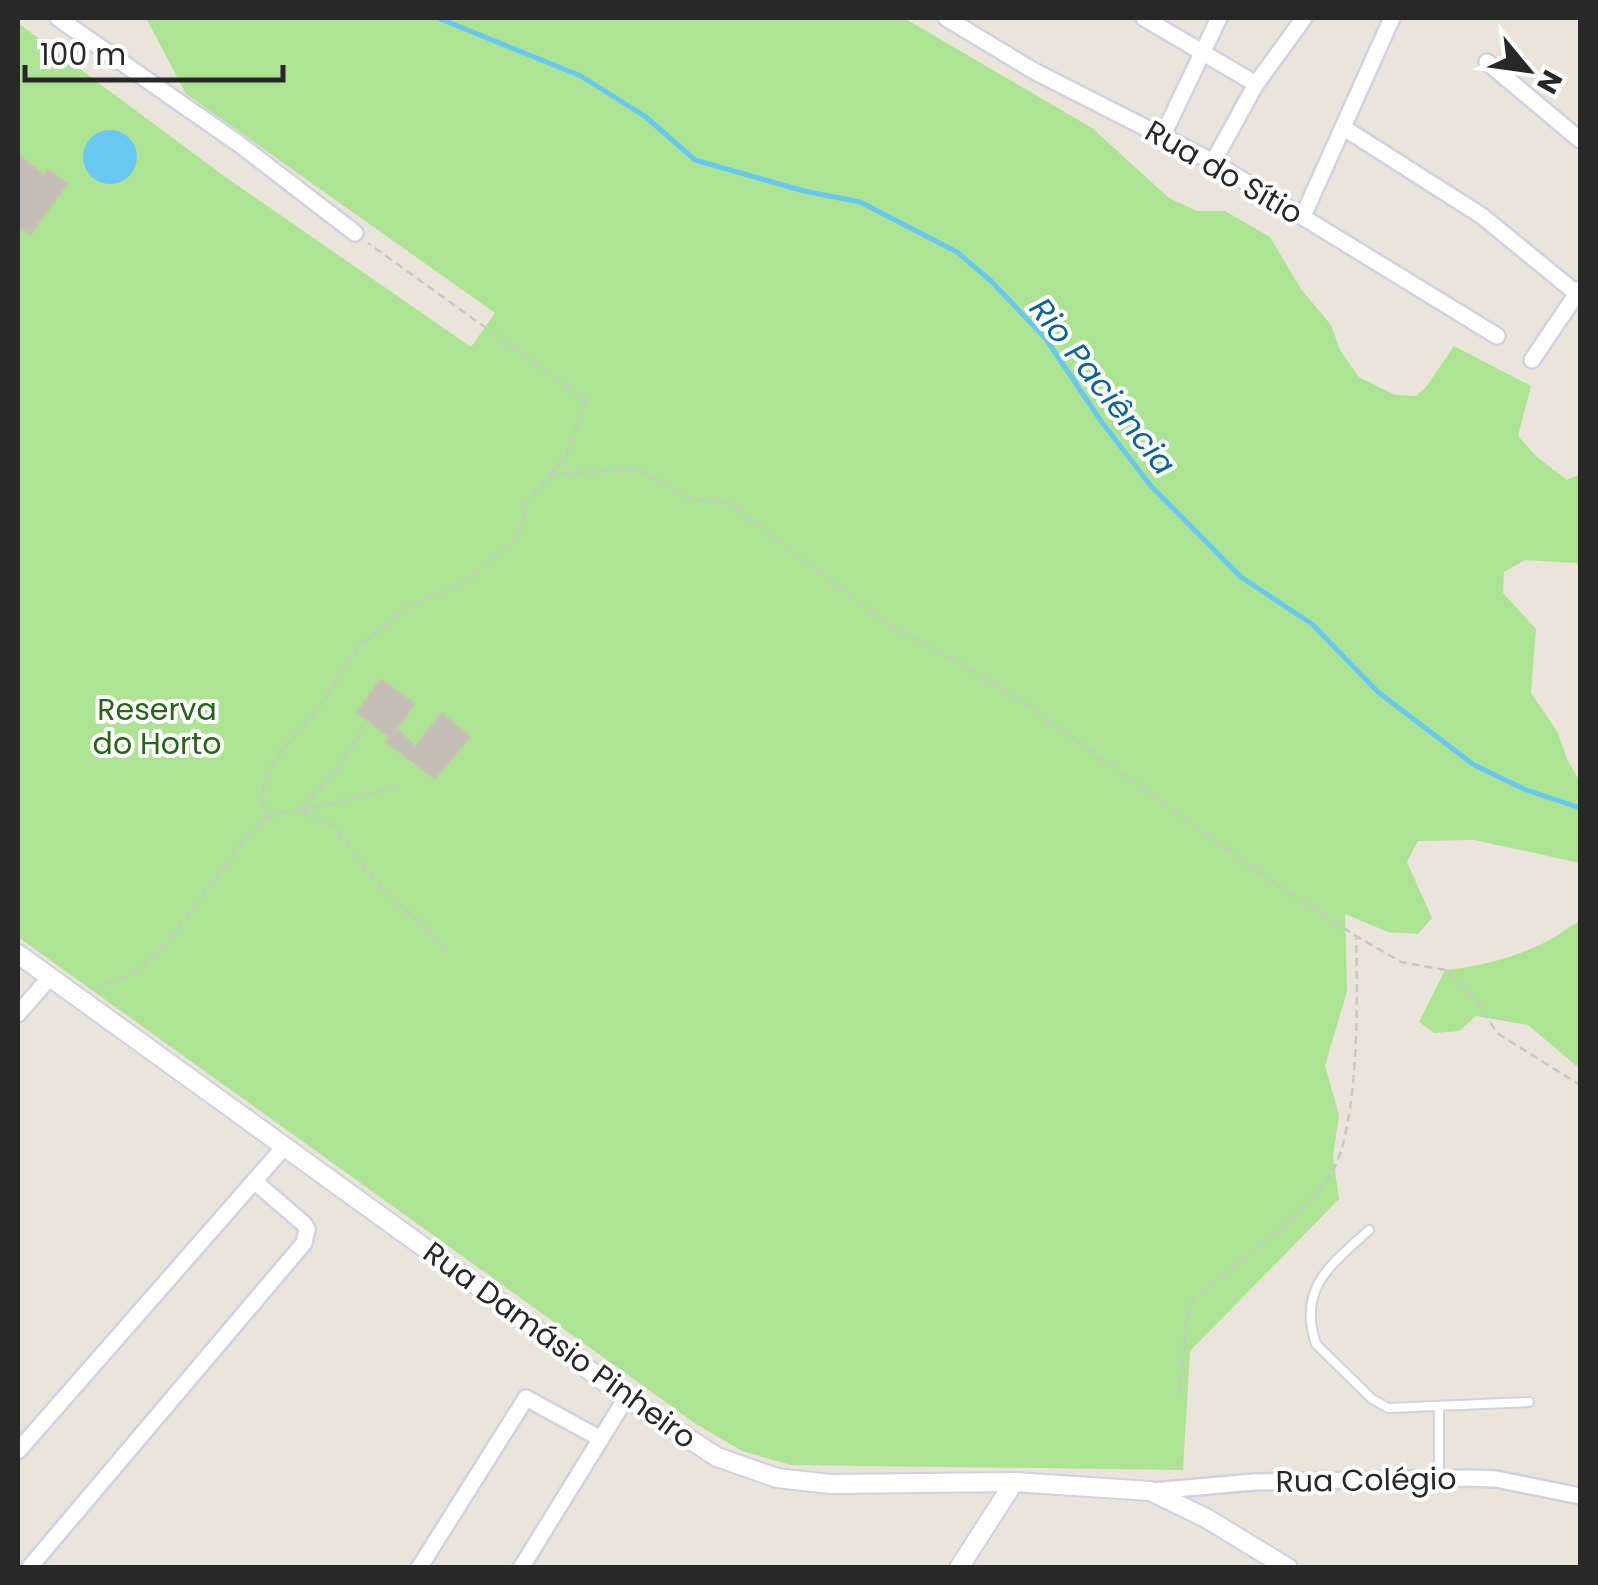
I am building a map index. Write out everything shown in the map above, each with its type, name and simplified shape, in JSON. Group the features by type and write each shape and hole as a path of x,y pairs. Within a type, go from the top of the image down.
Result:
{"street":[{"path":"58,18 239,144 355,233"},
{"name":"Rua do Sítio","path":"946,18 972,24 1034,71 1213,162 1497,336"},
{"path":"1144,18 1256,84"},
{"path":"1164,135 1219,18"},
{"path":"1213,162 1256,84 1304,18"},
{"path":"1303,216 1392,18"},
{"path":"1487,62 1579,136"},
{"path":"1344,128 1482,216 1579,291 1532,360"},
{"name":"Rua Damásio Pinheiro","path":"18,954 626,1398 717,1456 777,1478 830,1484 1014,1482 1150,1491 1206,1518 1288,1568"},
{"path":"18,1014 50,976"},
{"path":"18,1451 285,1146"},
{"path":"29,1568 304,1243 308,1236 304,1224 254,1182"},
{"path":"419,1568 526,1398 601,1439"},
{"path":"521,1568 626,1398"},
{"name":"Rua Colégio","path":"1150,1491 1254,1482 1496,1479 1580,1496"},
{"path":"959,1568 1014,1482"}],"lane":[{"path":"1369,1230 1317,1282 1312,1298 1316,1344 1380,1404 1394,1409 1529,1402"},
{"path":"1439,1408 1439,1479"}],"path":[{"path":"268,818 262,801 265,781 279,753 313,716 358,647 408,607 468,580 518,537 528,500 566,456 586,400 355,233"},
{"path":"549,476 635,468 689,498 728,503 887,624 1020,700 1254,869 1356,936 1401,962 1445,970 1475,998 1497,1034 1580,1084"},
{"path":"300,811 339,767 363,730"},
{"path":"74,994 107,986 139,972 168,942 244,840 268,818 403,786"},
{"path":"300,811 334,828 380,887 446,948"},
{"path":"1179,1394 1192,1302 1309,1200 1333,1171 1348,1123 1358,990 1356,936"}],"green space":[{"name":"Reserva do Horto","path":"146,18 904,18 1092,128 1169,198 1197,211 1225,211 1270,237 1301,289 1331,325 1340,350 1359,377 1395,395 1416,396 1454,346 1531,386 1518,436 1567,480 1580,474 1580,568 1576,563 1525,560 1504,572 1503,593 1536,629 1531,693 1557,731 1580,782 1580,863 1474,840 1418,841 1407,862 1432,918 1418,934 1388,932 1345,914 1347,991 1325,1066 1339,1115 1333,1157 1339,1199 1190,1351 1183,1470 791,1465 742,1451 696,1424 18,937 18,23 224,176 471,347 495,313 186,94"},
{"path":"1580,921 1580,1069 1528,1025 1476,1016 1459,1031 1434,1033 1419,1022 1445,970 1484,964 1522,952"}],"water":[{"path":"110,130 129,138 137,157 129,176 110,184 91,176 83,157 91,138"}],"building":[{"path":"18,155 44,176 48,170 67,184 30,234 18,225"},
{"path":"381,680 414,704 390,737 357,712"},
{"path":"442,714 469,737 435,778 386,742 398,730 415,747"}],"waterway":[{"name":"Rio Paciência","path":"438,18 581,76 646,117 695,160 804,191 860,202 957,252 991,281 1046,339 1151,486 1241,577 1312,624 1378,692 1474,765 1524,789 1580,808"}]}
